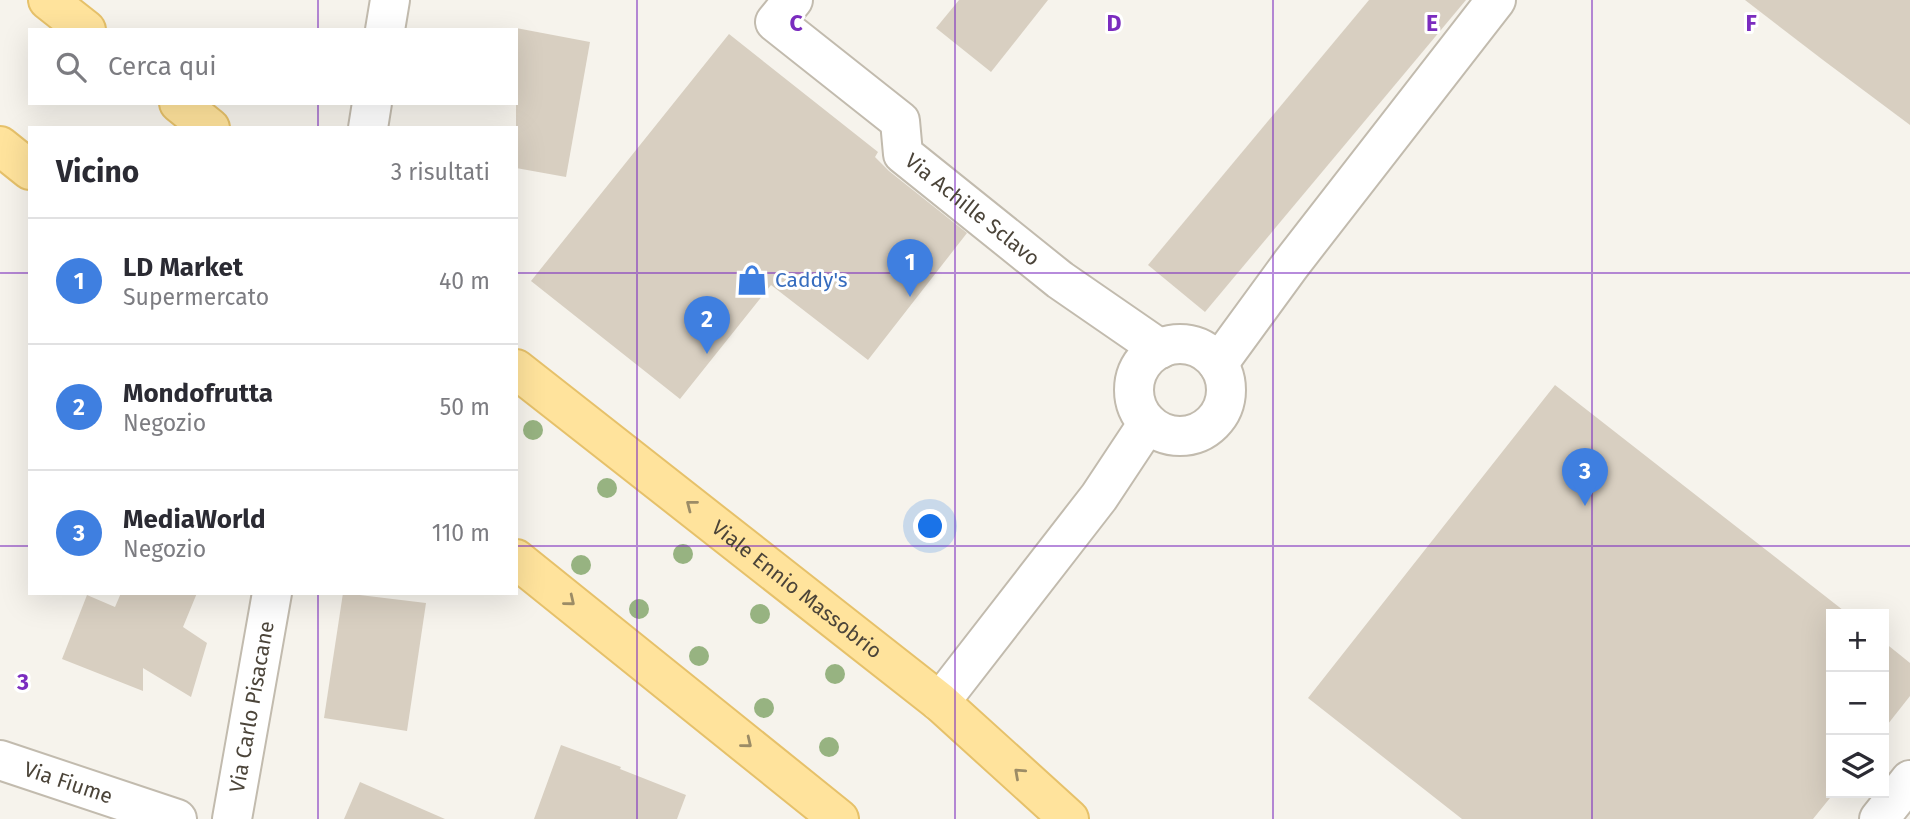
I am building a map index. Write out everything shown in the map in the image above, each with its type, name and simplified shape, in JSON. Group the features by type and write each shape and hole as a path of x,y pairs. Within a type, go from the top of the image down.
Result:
{"main road":[{"path":"48,0 83,28"},
{"path":"181,105 208,126"},
{"path":"0,146 28,168"},
{"name":"Viale Ennio Massobrio","path":"518,371 940,702 1069,819"},
{"path":"518,561 837,818"}],"street":[{"path":"385,28 390,0"},
{"path":"1213,358 1291,264 1496,0"},
{"name":"Via Achille Sclavo","path":"784,11 900,121 902,154 1060,280 1149,362"},
{"path":"368,126 372,105"},
{"path":"1184,344 1213,358 1224,378 1226,392 1216,419 1205,429 1192,435 1178,436 1156,428 1135,401 1134,387 1149,362 1184,344"},
{"path":"940,702 1156,428"},
{"name":"Via Carlo Pisacane","path":"232,819 272,595"},
{"name":"Via Fiume","path":"0,760 177,819"},
{"path":"1879,819 1910,780"}],"building":[{"path":"959,0 1048,0 991,72 936,28"},
{"path":"1369,0 1466,0 1205,312 1148,265"},
{"path":"1745,0 1910,0 1910,125 1823,60"},
{"path":"518,28 590,42 566,177 518,168"},
{"path":"729,34 878,152 875,157 889,171 967,233 868,360 771,285 680,399 531,281"},
{"path":"1555,385 1842,609 1826,609 1826,798 1830,798 1813,819 1462,819 1308,698"},
{"path":"87,595 115,607 120,595 196,595 183,627 207,643 191,697 143,668 143,691 62,659"},
{"path":"343,595 426,603 407,731 324,718"},
{"path":"1889,646 1910,663 1910,696 1889,723"},
{"path":"561,745 686,795 677,819 534,819"},
{"path":"360,782 445,819 344,819"}],"place":[{"name":"Caddy's","path":"752,280"},
{"name":"LD Market","path":"910,297"},
{"name":"Mondofrutta","path":"707,354"},
{"name":"MediaWorld","path":"1585,506"}]}
